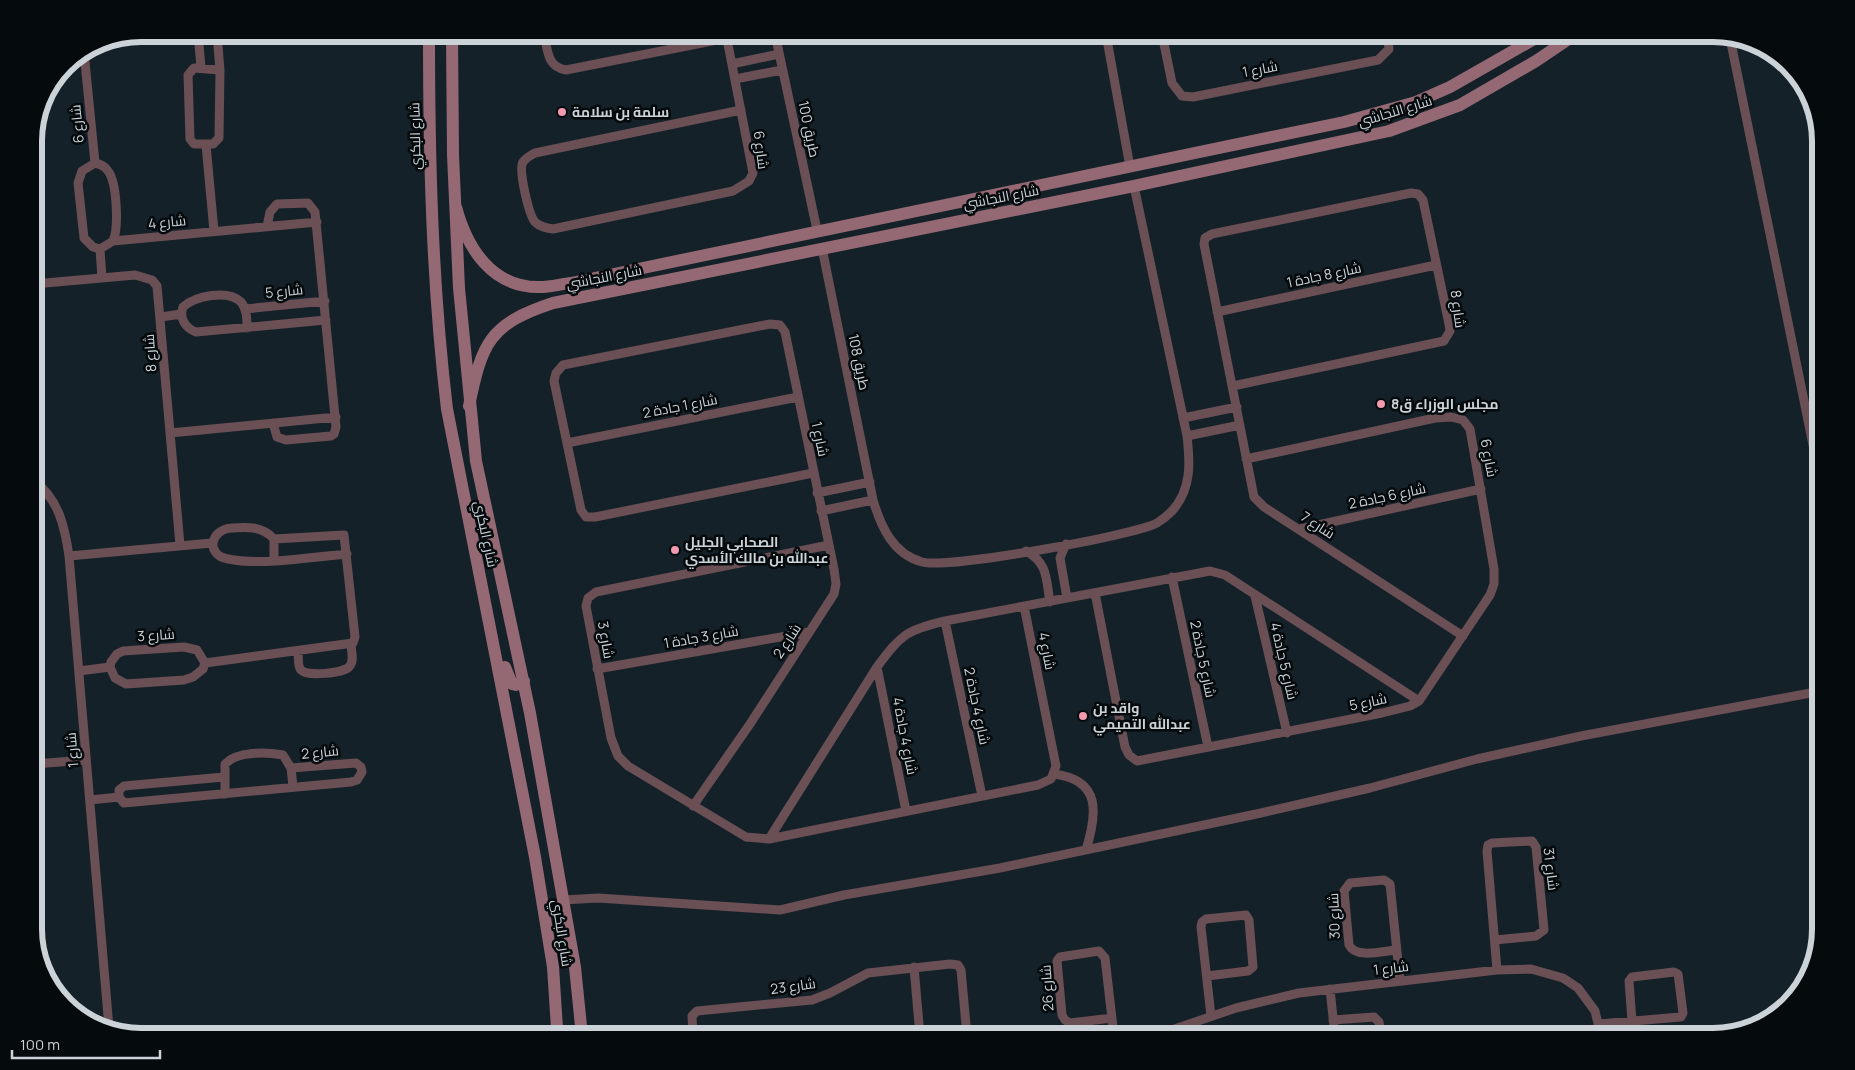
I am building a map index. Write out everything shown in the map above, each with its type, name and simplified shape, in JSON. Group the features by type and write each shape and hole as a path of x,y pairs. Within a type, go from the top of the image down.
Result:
{"main road":[{"name":"شارع النجاشي","path":"456,207 461,227 478,256 504,280 540,288 1352,120 1416,102 1472,76 1529,42"},
{"name":"شارع النجاشي","path":"469,406 477,367 492,336 522,313 553,303 1134,186 1389,131 1451,109 1536,61 1564,42"},
{"name":"شارع البكري","path":"429,43 429,150 440,350 456,461 535,857 553,967 557,1028"},
{"name":"شارع البكري","path":"452,43 453,155 459,288 469,406 476,461 524,681 575,967 581,1028"},
{"path":"1296,132 1293,139 1299,150"},
{"path":"1267,139 1277,147 1274,156"},
{"path":"664,263 659,269 659,274 666,280"},
{"path":"484,595 509,681 516,685 524,681"}],"street":[{"path":"1108,42 1130,167"},
{"name":"شارع 1","path":"1164,42 1172,83 1182,96 1193,97 1378,60 1389,49 1388,42"},
{"path":"199,43 201,67"},
{"path":"218,43 220,70 220,134 215,143 206,145 194,144 190,139 188,75 192,69 201,67 220,70"},
{"path":"546,43 550,61 557,68 566,70 696,43"},
{"path":"728,43 741,110"},
{"name":"طريق 100","path":"777,43 817,230"},
{"path":"1731,44 1812,440"},
{"path":"732,64 779,54"},
{"name":"شارع 6","path":"85,60 95,163"},
{"path":"735,79 782,70"},
{"name":"شارع 6","path":"741,110 753,173 749,181 733,191 553,229 542,227 534,222 530,214 521,169 522,163 535,153 741,110"},
{"path":"206,145 214,231"},
{"path":"102,278 100,249 93,248 84,238 78,183 82,171 95,163 108,170 113,180 117,228 113,241"},
{"name":"طريق 108","path":"822,248 873,500 885,533 906,555 922,562 938,565 1066,544 1139,528 1157,522 1172,510 1188,482 1190,469 1187,436 1134,186"},
{"name":"شارع 8","path":"1411,193 1418,194 1423,200 1436,264 1450,331 1444,341 1233,386 1204,244 1205,238 1212,234 1411,193"},
{"path":"267,226 270,212 278,204 308,203 316,212 336,431 330,436 281,440 274,432 273,423"},
{"name":"شارع 4","path":"100,249 113,241 317,222"},
{"name":"شارع 8 جادة 1","path":"1217,312 1436,264"},
{"name":"شارع 8","path":"43,283 135,275 152,280 157,286 180,545"},
{"path":"247,328 246,309 240,301 229,296 196,298 182,307 181,314 187,327 196,332 247,328 326,320"},
{"name":"شارع 5","path":"246,309 325,301"},
{"path":"161,317 181,314"},
{"name":"شارع 1","path":"770,324 780,325 784,332 798,397 813,473 595,517 586,517 581,510 554,381 556,373 563,366 770,324"},
{"name":"شارع 7","path":"1233,386 1254,497 1264,507 1463,636"},
{"name":"شارع 1 جادة 2","path":"567,443 798,397"},
{"path":"1183,418 1237,407"},
{"path":"170,433 336,417"},
{"name":"شارع 6","path":"1246,459 1451,417 1463,420 1470,429 1494,569 1494,584 1490,595 1419,701"},
{"path":"1187,436 1240,425"},
{"name":"شارع 2","path":"693,806 750,724 834,594 836,584 813,473"},
{"path":"817,493 870,482"},
{"name":"شارع 1","path":"43,487 65,525 70,556 108,1022"},
{"name":"شارع 6 جادة 2","path":"1300,529 1481,489"},
{"path":"821,511 873,500"},
{"path":"298,651 299,667 302,672 308,675 342,671 349,668 352,662 351,644 355,637 347,554 345,538 342,534 274,539 265,531 257,528 230,528 218,532 212,542 213,551 224,558 274,560 347,554"},
{"path":"274,539 274,560"},
{"path":"70,556 212,542"},
{"path":"1066,544 1060,558 1067,598"},
{"name":"شارع 3","path":"769,839 746,838 628,766 618,756 611,738 586,606 588,598 596,592 828,545"},
{"path":"1026,551 1038,558 1042,563 1050,602"},
{"name":"شارع 5","path":"1024,606 1210,571 1225,575 1419,701 1410,706 1382,713 1137,761 1129,755 1125,747 1095,593"},
{"name":"شارع 5 جادة 2","path":"1172,577 1208,747"},
{"name":"شارع 5 جادة 4","path":"1255,596 1287,732"},
{"path":"769,839 877,667 894,644 906,633 917,628 945,621 1024,606"},
{"name":"شارع 4","path":"1024,606 1056,766 1054,774"},
{"name":"شارع 4 جادة 2","path":"945,621 982,796"},
{"name":"شارع 3 جادة 1","path":"597,669 810,632"},
{"path":"79,671 110,667 115,678 126,684 184,680 199,674 203,669 204,663 351,644"},
{"name":"شارع 3","path":"110,667 113,657 123,651 184,647 197,650 204,663"},
{"name":"شارع 4 جادة 4","path":"877,667 906,811"},
{"path":"563,900 598,898 780,910 844,895 1000,868 1261,813 1370,788 1477,759 1581,736 1812,693"},
{"name":"شارع 2","path":"224,777 225,764 234,757 242,755 282,755 288,760 293,787"},
{"path":"43,763 86,760"},
{"name":"شارع 2","path":"90,800 119,797 124,803 351,782 357,780 362,772 361,766 356,763 290,768"},
{"path":"769,839 1038,785 1051,779 1054,774 1071,776 1087,790 1093,802 1095,821 1086,850"},
{"path":"119,797 119,790 124,786 224,777 225,794"},
{"name":"شارع 31","path":"1495,940 1536,936 1544,930 1536,847 1532,841 1492,843 1488,845 1497,970"},
{"name":"شارع 30","path":"1396,950 1358,953 1352,950 1349,945 1344,892 1350,883 1389,882 1400,981"},
{"path":"1207,976 1248,971 1254,967 1249,920 1246,915 1206,918 1202,922 1207,976 1212,1016"},
{"name":"شارع 26","path":"1112,1018 1070,1022 1065,1020 1062,1015 1057,961 1060,957 1102,952 1105,958 1112,1018 1113,1028"},
{"name":"شارع 23","path":"693,1028 692,1016 697,1011 812,1000 830,993 868,973 950,964 960,967 966,1028"},
{"path":"914,967 919,1028"},
{"name":"شارع 1","path":"1179,1028 1268,999 1400,981 1497,970 1531,969 1563,978 1578,988 1591,1002 1600,1028"},
{"path":"1599,1024 1681,1017 1683,1013 1678,974 1674,972 1632,977 1629,981 1632,1021"},
{"path":"1330,990 1334,1028"},
{"path":"1333,1020 1374,1017 1379,1022 1380,1028"}],"place":[{"name":"سلمة بن سلامة","path":"562,112"},
{"name":"مجلس الوزراء ق8","path":"1381,404"},
{"name":"الصحابي الجليل عبدالله بن مالك الأسدي","path":"675,550"},
{"name":"واقد بن عبدالله التميمي","path":"1083,716"}]}
